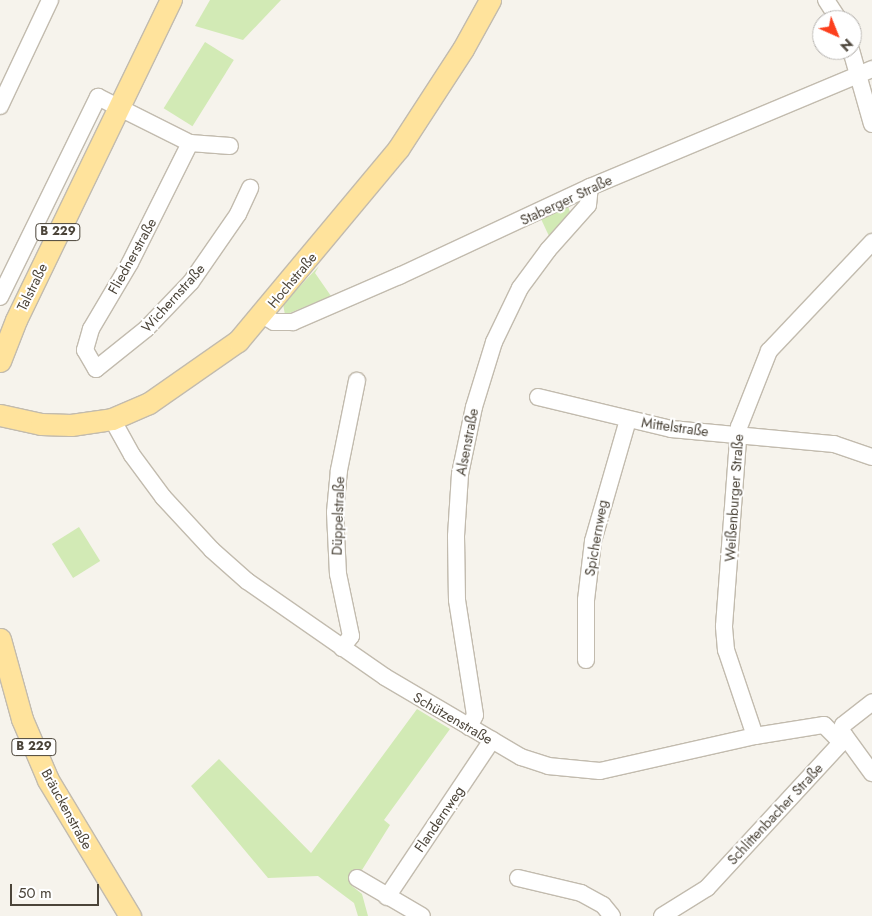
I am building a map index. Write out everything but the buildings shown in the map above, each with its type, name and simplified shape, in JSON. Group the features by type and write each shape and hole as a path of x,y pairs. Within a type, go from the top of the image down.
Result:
{"main road":[{"name":"Talstraße","path":"0,361 16,320 171,0"},
{"name":"Hochstraße","path":"0,415 27,422 70,425 112,419 149,403 192,375 238,341 262,315 402,142 463,50 490,0"},
{"name":"Bräuckenstraße","path":"0,639 5,684 48,780 130,916"}],"street":[{"path":"0,106 50,0"},
{"path":"858,60 866,71 862,94 872,124"},
{"name":"Staberger Straße","path":"262,315 274,322 293,322 399,276 590,187 866,71"},
{"name":"Talstraße","path":"0,297 98,97 119,106"},
{"path":"119,106 190,143 230,146"},
{"name":"Fliednerstraße","path":"96,368 85,350 91,329 130,263 190,143"},
{"name":"Alsenstraße","path":"469,727 475,715 457,600 457,512 460,474 474,406 494,342 520,288 551,245 588,205 590,187"},
{"name":"Wichernstraße","path":"96,368 146,329 192,282 238,214 250,188"},
{"name":"Weißenburger Straße","path":"755,736 726,650 724,626 738,434 769,351 872,242"},
{"name":"Düppelstraße","path":"342,648 351,636 338,574 335,512 340,470 357,381"},
{"name":"Mittelstraße","path":"538,397 671,430 738,434 834,444 872,457"},
{"name":"Schützenstraße","path":"112,419 141,468 212,550 266,597 342,648 469,727 536,764 600,771 755,736 824,725 836,737 845,736 872,773"},
{"name":"Spichernweg","path":"586,660 586,600 593,541 628,420"},
{"name":"Schlittenbacher Straße","path":"662,916 706,888 840,744 843,725 872,702"},
{"name":"Flandernweg","path":"387,897 492,740"},
{"path":"357,878 422,916"},
{"path":"518,878 581,894 603,905 612,916"}],"green space":[{"path":"210,0 281,0 243,40 195,26"},
{"path":"205,42 234,60 192,126 164,108"},
{"path":"568,206 570,212 549,236 541,219"},
{"path":"319,266 315,273 331,296 285,315 283,304"},
{"path":"79,527 100,561 73,578 52,544"},
{"path":"417,709 450,729 384,820 390,825 352,886 362,894 368,916 358,916 354,903 318,876 268,878 191,786 219,759 311,853"}]}
